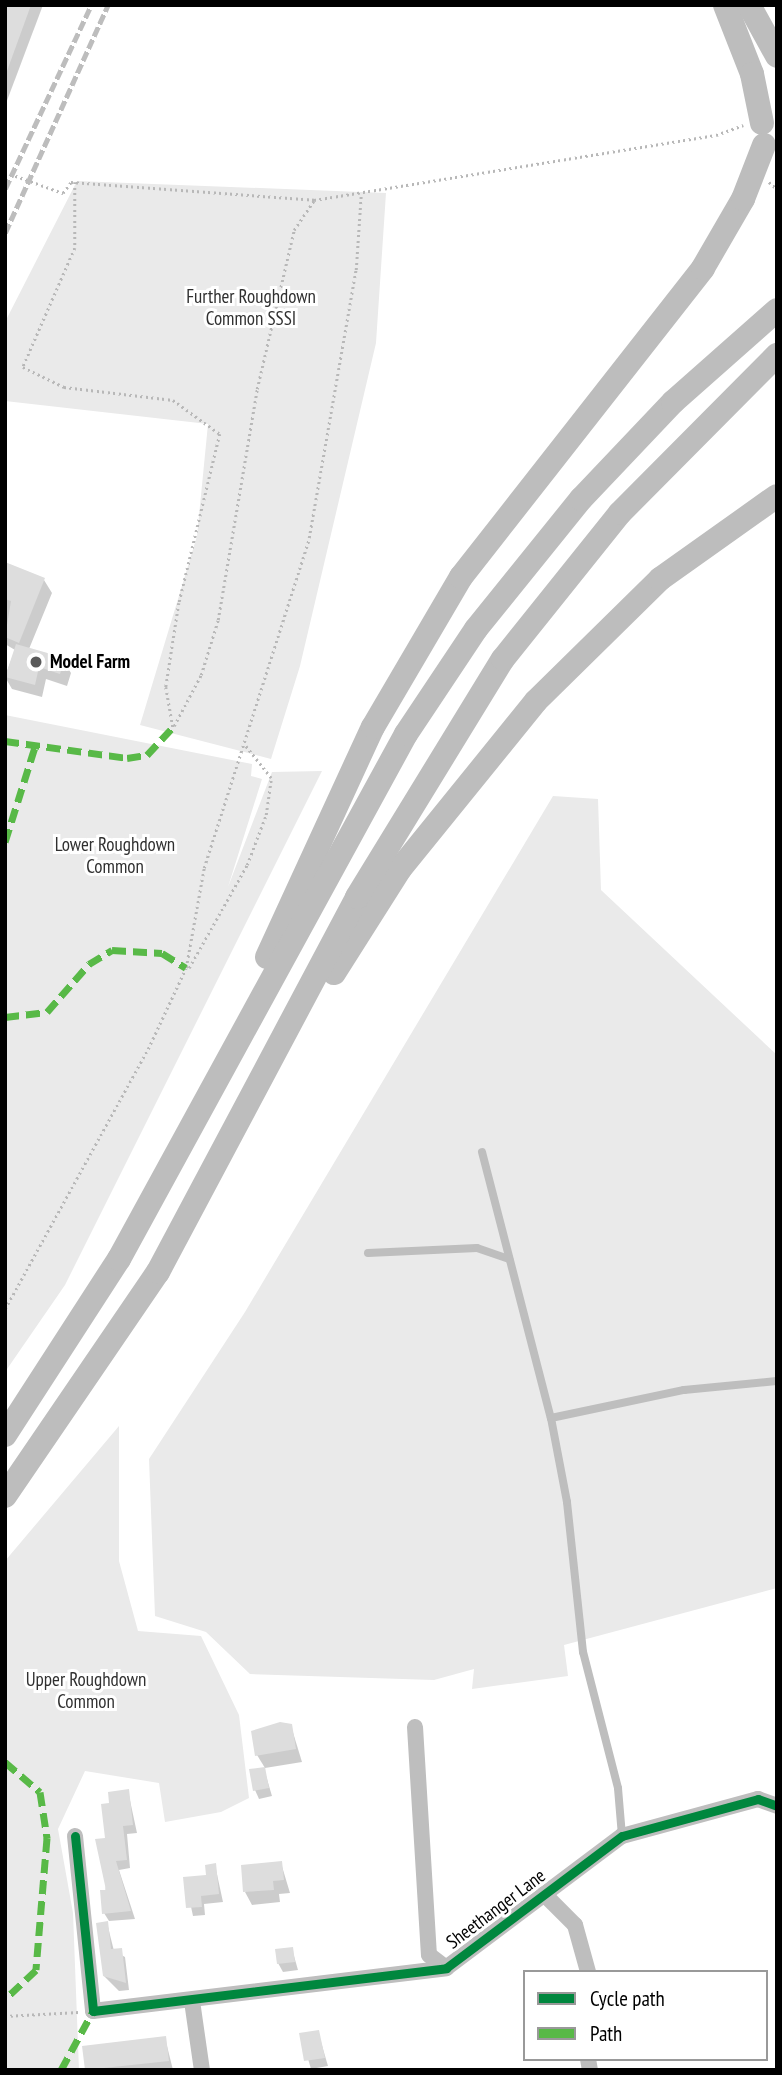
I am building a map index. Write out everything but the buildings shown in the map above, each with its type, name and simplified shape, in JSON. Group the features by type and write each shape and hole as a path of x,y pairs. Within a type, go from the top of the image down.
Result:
{"highway":[{"path":"725,5 752,74 762,127 777,167"},
{"path":"749,5 777,56"},
{"path":"245,1028 257,979 331,808 461,577 703,268 753,174 762,127"},
{"path":"5,1435 119,1259 406,734 476,629 581,499 673,402 777,310"},
{"path":"5,1496 158,1272 426,777 551,593 679,448 777,355"},
{"path":"282,1043 400,869 536,701 660,579 777,496"}],"street":[{"path":"415,1727 429,1955 446,1968"},
{"name":"Sheethanger Lane","path":"93,2011 446,1968 622,1836 758,1799 777,1806"},
{"path":"75,1836 93,2011"},
{"path":"544,1894 575,1925 587,1970"},
{"path":"192,2001 202,2070"}],"lane":[{"path":"482,1152 551,1418 568,1502 583,1652 618,1788 622,1836"},
{"path":"368,1253 477,1248 509,1259"},
{"path":"551,1418 684,1390 777,1381"}],"path":[{"path":"5,172 62,193 71,182 314,200 716,135 733,126 762,127"},
{"path":"753,174 777,189"},
{"path":"75,182 75,248 23,367 64,387 173,400 220,434 179,603 166,687 173,727 201,675 218,620 257,389 293,230 314,200"},
{"path":"5,1309 173,1002 204,868 318,495 356,270 361,194"},
{"path":"189,968 247,865 266,816 271,778 244,744"},
{"path":"5,2016 93,2011"}],"green space":[{"name":"Further Roughdown Common SSSI","path":"77,181 386,193 376,343 300,666 271,759 140,725 197,536 208,424 5,401 5,322"},
{"name":"Lower Roughdown Common","path":"5,715 252,764 251,776 262,779 228,887 272,772 322,771 65,1285 5,1372"},
{"path":"553,796 598,799 601,890 777,1055 777,1588 564,1645 568,1676 472,1689 474,1669 434,1680 250,1674 206,1632 155,1616 149,1459 245,1312"},
{"name":"Upper Roughdown Common","path":"119,1426 119,1561 138,1631 201,1636 239,1715 249,1798 221,1812 165,1822 159,1783 85,1771 58,1829 73,1913 79,2070 5,2070 5,1561"}],"railway":[{"path":"5,189 91,5"},
{"path":"5,233 108,5"}],"marked path":[{"path":"5,741 127,758 147,755 173,727"},
{"path":"5,842 35,747"},
{"path":"5,1017 47,1012 89,964 112,950 162,953 186,968"},
{"path":"5,1762 40,1792 47,1838 36,1970 5,1999"},
{"path":"61,2070 93,2011"}],"cycle path":[{"path":"75,1836 93,2011 446,1968 622,1836 758,1799 777,1806"}],"place":[{"name":"Model Farm","path":"36,662"}]}
